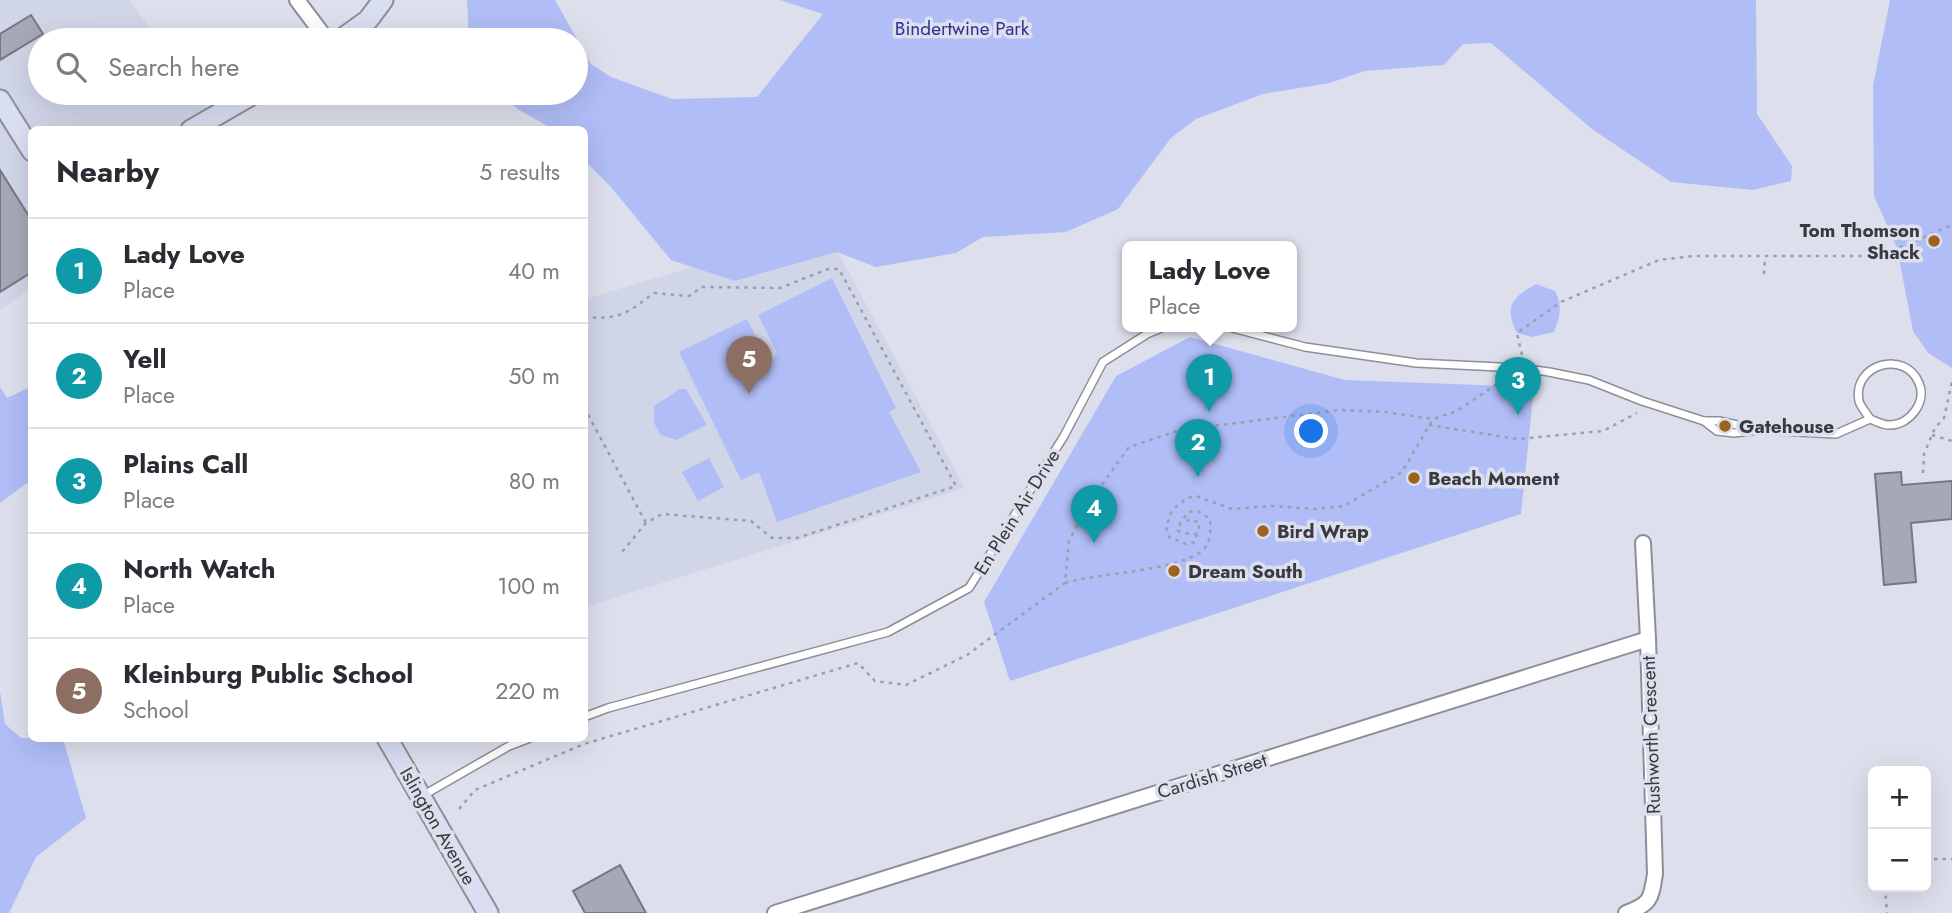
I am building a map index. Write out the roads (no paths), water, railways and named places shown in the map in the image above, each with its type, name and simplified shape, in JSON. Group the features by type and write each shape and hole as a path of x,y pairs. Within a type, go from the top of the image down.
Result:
{"street":[{"path":"297,0 318,28"},
{"path":"357,28 368,20 383,0"},
{"path":"0,100 28,145"},
{"path":"198,126 234,105"},
{"name":"Rushworth Crescent","path":"1626,913 1639,909 1651,898 1656,874 1643,543"},
{"name":"Cardish Street","path":"775,913 1648,639"},
{"name":"Islington Avenue","path":"389,742 488,913"}],"lane":[{"name":"En Plein Air Drive","path":"588,716 888,632 968,588 1065,436 1103,362 1152,332"},
{"path":"1249,332 1305,347 1402,361 1520,368 1589,380 1704,421 1731,422 1760,430 1836,433 1870,419 1889,426 1909,420 1920,403 1920,383 1907,367 1887,363 1868,371 1861,380 1858,401 1870,419"},
{"path":"421,796 521,742"}],"place":[{"name":"Tom Thomson Shack","path":"1934,241"},
{"name":"Kleinburg Public School","path":"749,394"},
{"name":"Lady Love","path":"1209,412"},
{"name":"Plains Call","path":"1518,415"},
{"name":"Gatehouse","path":"1725,426"},
{"name":"Yell","path":"1198,477"},
{"name":"Beach Moment","path":"1414,478"},
{"name":"Bird Wrap","path":"1263,531"},
{"name":"North Watch","path":"1094,543"},
{"name":"Dream South","path":"1174,571"}],"park label":[{"name":"Bindertwine Park","path":"962,28"}]}
